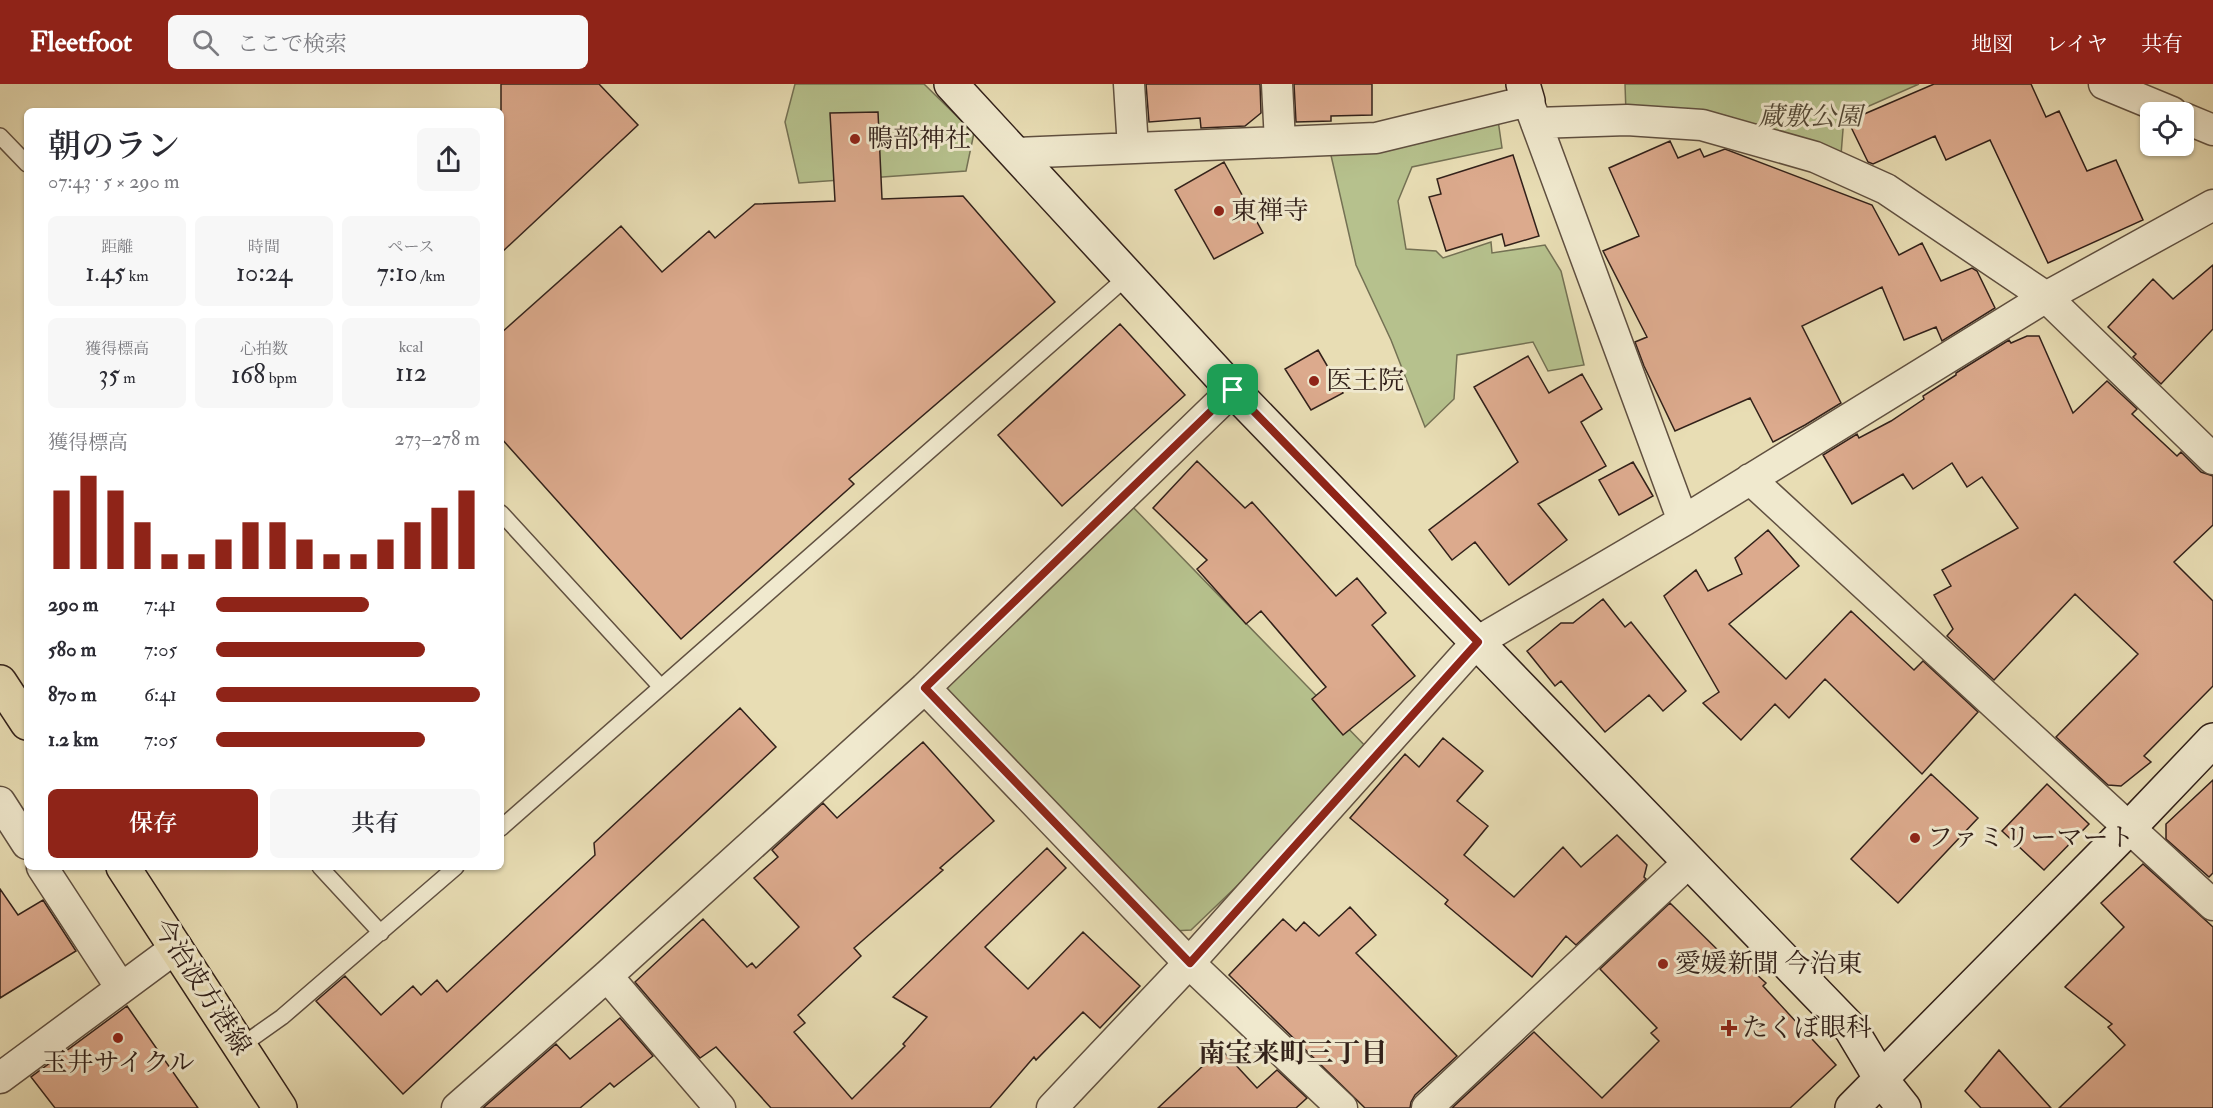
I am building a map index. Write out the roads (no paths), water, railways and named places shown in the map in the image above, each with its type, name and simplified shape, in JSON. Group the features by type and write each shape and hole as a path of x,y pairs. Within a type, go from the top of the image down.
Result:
{"main road":[{"path":"0,682 24,718"},
{"name":"今治波方港線","path":"125,870 280,1108"}],"street":[{"path":"951,84 1233,390 1851,1029 1881,1079 1904,1108"},
{"path":"1129,84 1133,148"},
{"path":"1277,84 1280,142"},
{"path":"2103,84 2147,102"},
{"path":"1015,153 1376,138 1529,103 1627,120 1702,125 1815,157 1886,189 2046,297 2213,459"},
{"path":"1529,103 1683,521"},
{"path":"2194,122 2213,130"},
{"path":"1052,1108 1190,963 1478,642 1683,521 2046,297 2213,205"},
{"path":"458,1108 925,688 1233,390"},
{"path":"1750,479 2213,905"},
{"path":"925,688 1190,963 1342,1108"},
{"path":"1852,1108 2213,740"},
{"path":"0,802 24,839"},
{"path":"1427,1108 1688,863"},
{"path":"44,870 122,988"},
{"path":"0,1078 177,947"},
{"path":"607,976 720,1108"}],"lane":[{"path":"0,136 24,161"},
{"path":"504,825 1128,276"},
{"path":"504,516 661,687"},
{"path":"323,870 381,933"},
{"path":"241,1046 282,1017 453,870"}],"place":[{"name":"鴨部神社","path":"855,139"},
{"name":"東禅寺","path":"1219,211"},
{"name":"医王院","path":"1314,381"},
{"name":"ファミリーマート","path":"1915,838"},
{"name":"愛媛新聞 今治東","path":"1663,964"},
{"name":"たくぼ眼科","path":"1729,1028"},
{"name":"玉井サイクル","path":"118,1038"}],"district":[{"name":"南宝来町三丁目","path":"1293,1053"}],"park label":[{"name":"蔵敷公園","path":"1810,117"}]}
